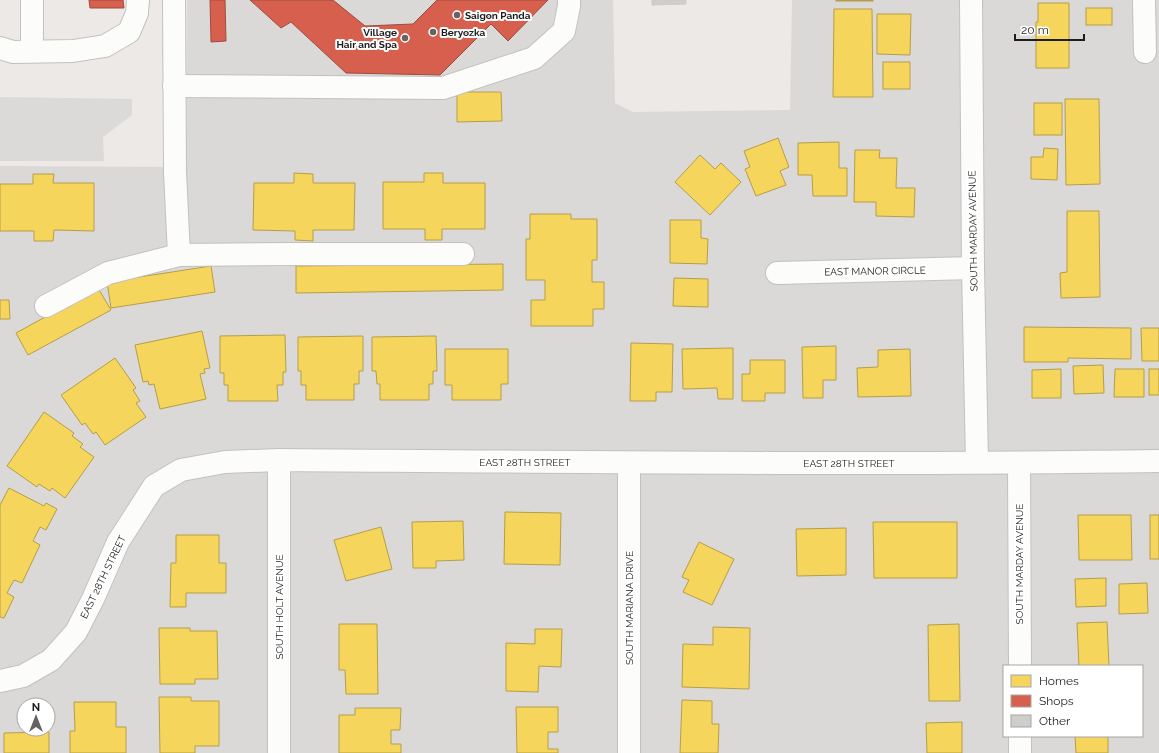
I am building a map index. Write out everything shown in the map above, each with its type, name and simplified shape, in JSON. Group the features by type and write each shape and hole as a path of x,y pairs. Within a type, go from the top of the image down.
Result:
{"street":[{"path":"32,0 32,51"},
{"path":"0,48 13,52 73,51 105,46 130,32 138,13 138,0"},
{"path":"174,0 175,172 179,255"},
{"path":"174,86 443,88 534,58 564,31 570,0"},
{"name":"SOUTH MARDAY AVENUE","path":"971,0 973,268 977,462"},
{"path":"1144,0 1145,52"},
{"path":"46,306 108,273 179,255 463,254"},
{"name":"EAST MANOR CIRCLE","path":"777,273 973,268"},
{"name":"EAST 28TH STREET","path":"0,681 23,676 52,660 76,632 93,599 118,542 154,486 181,470 225,462 279,460 629,463 1019,463 1159,460"},
{"name":"SOUTH HOLT AVENUE","path":"279,460 279,753"},
{"name":"SOUTH MARIANA DRIVE","path":"629,463 629,753"},
{"name":"SOUTH MARDAY AVENUE","path":"1019,463 1020,665"},
{"path":"1020,737 1020,753"}],"shaded area":[{"path":"187,0 613,0 615,103 633,112 790,110 792,0 1159,0 1159,753 0,753 0,166 186,167"},
{"path":"0,97 132,99 132,115 103,137 104,161 0,161"}],"building: Homes":[{"path":"873,0 873,1 836,1"},
{"path":"1038,3 1069,3 1069,68 1036,68 1036,22 1038,22"},
{"path":"1086,8 1112,8 1112,25 1086,25"},
{"path":"834,9 872,9 873,97 833,97"},
{"path":"877,14 911,14 910,55 877,54"},
{"path":"883,62 910,62 910,89 883,89"},
{"path":"457,92 501,92 502,121 457,122"},
{"path":"1065,99 1099,99 1100,184 1066,185"},
{"path":"1034,103 1062,103 1062,135 1034,135"},
{"path":"778,138 789,167 780,171 786,185 756,196 745,169 750,167 744,151"},
{"path":"839,142 839,168 847,168 847,196 813,196 812,175 798,175 798,143"},
{"path":"1044,148 1058,149 1057,180 1031,179 1031,157 1043,157"},
{"path":"855,150 880,150 879,158 897,158 896,188 915,188 914,217 876,216 876,202 854,202"},
{"path":"700,155 715,169 721,163 741,182 710,215 675,182"},
{"path":"294,173 313,174 313,183 355,183 354,230 313,230 313,241 295,240 295,231 253,230 254,183 294,183"},
{"path":"424,173 443,173 443,183 485,183 485,229 442,229 442,240 425,240 425,229 383,229 383,182 424,182"},
{"path":"33,174 54,174 53,183 94,183 94,231 54,230 53,241 34,241 34,231 0,231 0,184 33,184"},
{"path":"1067,211 1099,211 1100,297 1061,298 1060,273 1067,272"},
{"path":"530,214 571,214 571,219 597,219 597,260 592,260 592,282 604,282 604,309 593,309 593,326 531,326 531,300 545,300 545,280 526,280 526,239 530,239"},
{"path":"670,220 701,220 701,238 708,239 707,264 670,263"},
{"path":"503,264 503,290 296,293 296,266"},
{"path":"211,266 215,292 111,308 107,282"},
{"path":"674,278 708,279 708,307 673,306"},
{"path":"98,288 111,310 28,355 16,333"},
{"path":"0,300 9,300 10,319 0,319"},
{"path":"1024,327 1131,328 1131,359 1068,358 1068,362 1024,362"},
{"path":"1141,328 1159,328 1159,361 1142,361"},
{"path":"202,331 210,368 204,369 205,373 200,374 206,399 160,409 154,384 149,385 148,381 143,382 135,345"},
{"path":"285,335 286,372 283,372 283,385 277,385 278,401 228,401 228,385 224,385 224,373 220,373 220,336"},
{"path":"363,336 363,371 359,371 359,384 354,384 354,400 306,400 306,385 301,385 301,371 298,371 298,337"},
{"path":"436,336 437,371 433,371 433,384 429,384 429,400 380,400 380,384 377,384 376,371 372,371 372,337"},
{"path":"631,343 673,344 672,392 656,392 656,401 630,401"},
{"path":"836,346 836,380 823,380 823,398 803,398 802,347"},
{"path":"733,348 733,399 718,399 717,388 683,389 682,349"},
{"path":"445,349 508,349 508,384 501,384 501,400 452,400 452,385 445,385"},
{"path":"910,349 911,396 858,397 857,368 878,367 878,350"},
{"path":"115,358 136,388 133,390 140,401 136,403 146,417 105,445 96,432 93,434 85,423 82,425 61,395"},
{"path":"750,360 785,360 785,393 765,393 765,401 742,401 742,374 750,374"},
{"path":"1103,365 1104,393 1074,394 1073,366"},
{"path":"1061,369 1061,398 1032,398 1032,370"},
{"path":"1115,369 1144,369 1144,397 1114,397"},
{"path":"1149,369 1159,369 1159,395 1149,395"},
{"path":"44,412 74,433 72,436 83,444 80,447 94,457 65,498 52,488 50,491 39,484 37,487 7,466"},
{"path":"9,488 44,506 46,503 57,509 46,530 40,527 33,541 40,545 22,583 14,580 7,593 14,597 4,618 0,617 0,505"},
{"path":"505,512 561,513 560,565 504,564"},
{"path":"1078,515 1131,515 1132,560 1079,560"},
{"path":"1150,515 1159,515 1159,559 1150,559"},
{"path":"463,521 464,560 436,561 436,568 413,568 412,522"},
{"path":"873,522 957,522 957,578 874,578"},
{"path":"381,527 392,569 346,581 334,540"},
{"path":"846,528 846,575 797,576 796,529"},
{"path":"176,535 219,535 219,563 226,563 226,593 186,593 186,607 170,607 171,563 176,563"},
{"path":"699,542 734,559 712,605 683,592 689,580 682,577"},
{"path":"1106,578 1106,606 1076,607 1075,579"},
{"path":"1147,583 1148,613 1119,614 1119,584"},
{"path":"1107,622 1109,665 1079,665 1077,623"},
{"path":"339,624 377,624 378,694 346,694 345,670 339,670"},
{"path":"959,624 960,701 929,701 928,625"},
{"path":"713,627 750,628 749,689 682,687 683,644 713,645"},
{"path":"159,628 190,628 190,631 217,631 218,679 195,679 195,684 160,684"},
{"path":"535,629 562,629 561,667 539,666 538,692 506,691 506,643 535,644"},
{"path":"159,697 191,697 191,701 219,701 219,746 195,746 195,753 160,753"},
{"path":"682,700 712,701 712,724 719,724 718,753 680,753"},
{"path":"74,702 116,702 116,727 126,727 126,753 70,753 70,731 75,731"},
{"path":"516,707 558,707 558,732 548,732 548,749 558,749 558,753 517,753"},
{"path":"355,708 401,708 400,730 391,730 391,744 401,744 401,753 339,753 339,715 355,715"},
{"path":"962,722 962,753 927,753 926,723"},
{"path":"4,733 16,733 16,737 49,737 49,753 4,753"},
{"path":"1075,737 1108,737 1108,753 1076,753"}],"building: Shops":[{"path":"89,0 123,0 124,8 90,8"},
{"path":"210,0 225,0 226,41 211,42"},
{"path":"250,0 333,0 365,26 413,24 437,0 548,0 508,41 491,24 440,75 346,73 291,22 281,28"}],"building: Other":[{"path":"652,0 686,0 686,4 652,5"}],"place":[{"name":"Saigon Panda","path":"457,15"},
{"name":"Beryozka","path":"433,32"},
{"name":"Village Hair and Spa","path":"405,38"}]}
